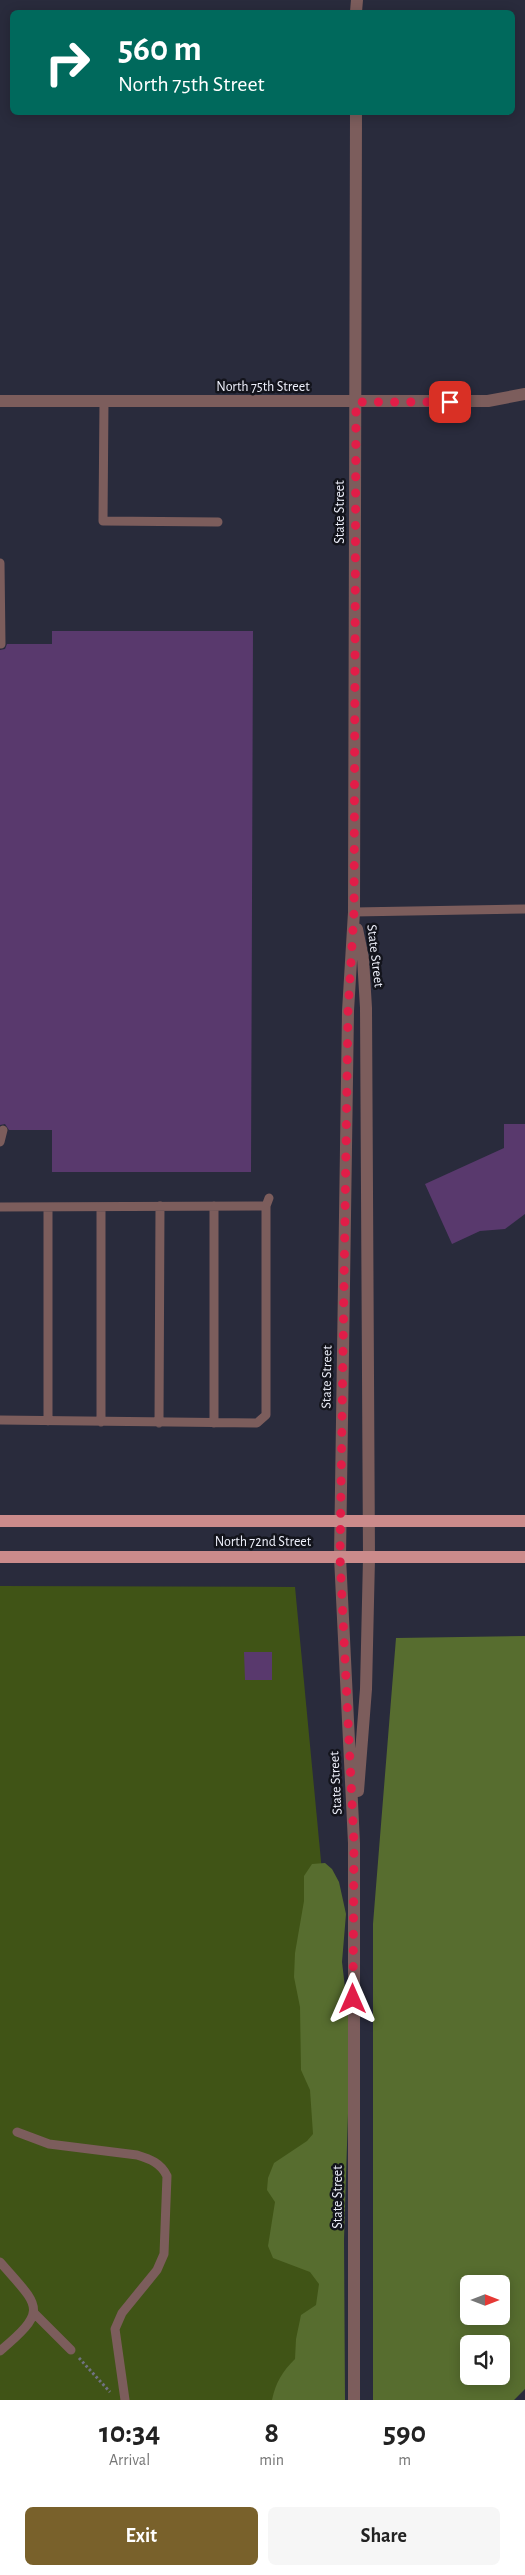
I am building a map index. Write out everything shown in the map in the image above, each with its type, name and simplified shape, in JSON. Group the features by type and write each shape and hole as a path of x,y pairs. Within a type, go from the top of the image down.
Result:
{"main road":[{"name":"North 72nd Street","path":"0,1521 525,1520"},
{"name":"North 72nd Street","path":"0,1557 525,1557"}],"street":[{"name":"State Street","path":"354,2400 354,1843 340,1557 340,1520 348,1011 354,912 356,115"},
{"name":"North 75th Street","path":"0,401 488,401 525,394"},
{"name":"State Street","path":"354,912 363,958 366,1008 369,1521 366,1689 354,1843"}],"lane":[{"path":"104,401 103,521 218,522"},
{"path":"0,563 1,644"},
{"path":"354,912 525,909"},
{"path":"0,1142 3,1130"},
{"path":"0,1207 214,1206 268,1202 266,1415 257,1423 0,1420"},
{"path":"159,1422 160,1206"},
{"path":"214,1206 214,1423"},
{"path":"48,1207 48,1421"},
{"path":"101,1207 101,1422"},
{"path":"17,2132 49,2144 144,2157 158,2164 167,2176 164,2254 157,2270 122,2313 115,2329 125,2400"},
{"path":"0,2262 30,2297 34,2307 34,2313 26,2327 0,2351"},
{"path":"34,2313 71,2350"}],"path":[{"path":"71,2350 111,2393"}],"green space":[{"path":"0,1586 295,1587 332,1977 335,2400 0,2400"},
{"path":"525,1636 525,2389 514,2400 373,2400 373,1924 396,1638"},
{"path":"325,1863 332,1869 339,1882 346,1914 342,1962 348,2013 348,2114 344,2239 345,2400 272,2400 280,2378 295,2359 296,2339 301,2315 316,2305 319,2284 310,2272 273,2258 268,2246 275,2202 267,2190 268,2178 274,2163 307,2141 313,2134 310,2090 301,2070 300,2007 294,1977 295,1953 304,1901 304,1876 312,1864"}],"building":[{"path":"52,631 253,631 251,1172 52,1172 52,1130 9,1130 5,1124 0,1125 0,650 5,649 7,644 52,644"},
{"path":"504,1124 525,1124 525,1214 505,1229 480,1231 452,1244 425,1184 504,1148"},
{"path":"244,1652 272,1652 272,1680 245,1680"}],"route":[{"path":"353,1999 354,1843 340,1557 348,1011 354,912 356,402 450,402"}]}
